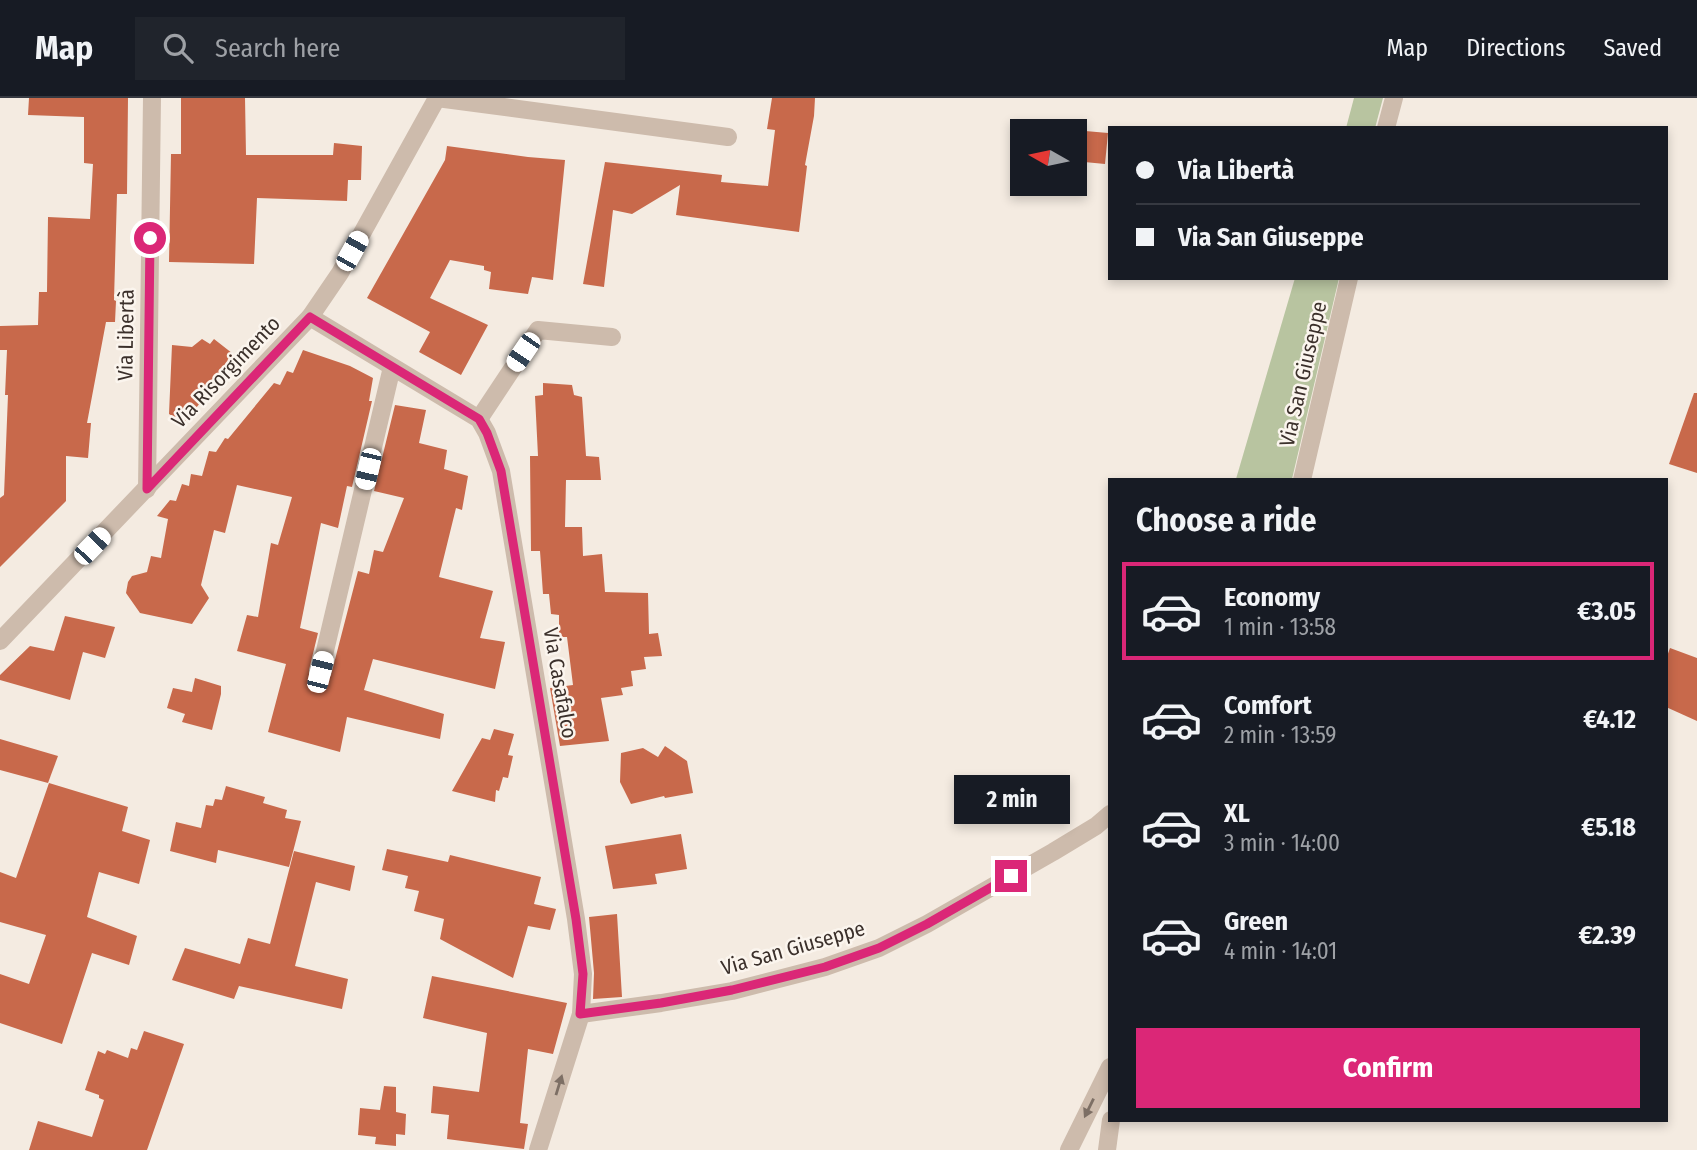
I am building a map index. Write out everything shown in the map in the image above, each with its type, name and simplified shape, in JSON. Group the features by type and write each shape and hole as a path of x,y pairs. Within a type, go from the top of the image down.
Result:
{"street":[{"name":"Via Libertà","path":"147,489 152,98"},
{"name":"Via Risorgimento","path":"0,641 310,317 340,273 437,98"},
{"path":"437,98 728,137"},
{"path":"1387,126 1394,98"},
{"name":"Via San Giuseppe","path":"1302,478 1349,280"},
{"path":"310,317 479,419 538,330 612,337"},
{"path":"320,672 392,367"},
{"name":"Via Casafalco","path":"479,419 501,471 583,974 580,1014 538,1150"},
{"name":"Via San Giuseppe","path":"580,1014 732,990 825,967 879,948 1054,852 1108,816"},
{"path":"1069,1150 1108,1071"},
{"path":"1107,1150 1111,1122"}],"green space":[{"path":"1354,98 1383,98 1376,126 1347,126"},
{"path":"1294,280 1339,280 1292,478 1236,478"}],"building":[{"path":"29,98 128,98 127,194 117,194 115,322 106,322 87,423 91,423 88,458 66,456 66,501 0,567 0,498 4,495 8,395 5,395 7,350 0,350 0,326 38,325 39,292 47,292 48,217 90,219 93,164 84,163 84,117 28,115"},
{"path":"181,98 245,98 246,155 333,155 334,143 362,146 361,180 348,180 347,201 257,198 254,264 169,262 171,154 181,154"},
{"path":"772,98 815,98 799,232 676,215 680,185 632,214 613,210 604,287 583,284 605,162 722,175 721,182 768,186 775,130 767,129"},
{"path":"1087,131 1108,133 1105,164 1087,162"},
{"path":"447,146 565,160 553,280 532,277 528,294 489,289 491,272 484,270 484,266 450,260 430,298 488,325 461,375 419,352 430,332 367,298 445,160"},
{"path":"202,339 210,344 214,339 237,357 184,423 169,414 172,345 192,347"},
{"path":"303,350 350,366 373,378 369,401 372,401 352,487 347,486 338,528 321,523 300,628 318,633 309,670 313,681 323,683 331,675 358,571 369,574 374,550 383,552 404,498 374,491 395,405 426,410 419,443 447,450 444,469 468,476 462,510 456,508 439,577 493,591 480,638 505,642 495,689 373,659 364,690 444,714 440,739 347,717 340,752 268,732 286,664 237,651 247,615 258,617 271,543 278,545 292,497 237,485 225,533 214,530 201,585 209,598 192,624 140,613 126,593 132,576 147,572 151,556 161,558 168,519 157,516 170,500 176,501 182,484 189,486 191,474 202,476 209,451 216,452 225,438 228,439 274,383 280,385 287,371 293,373"},
{"path":"543,383 572,385 574,395 582,397 586,456 599,457 601,480 566,480 565,527 582,527 583,556 602,554 605,592 648,593 649,634 658,633 662,656 644,657 646,669 631,671 633,686 621,688 623,695 601,698 609,741 560,746 550,688 573,685 567,637 559,637 559,615 551,614 549,594 543,594 540,551 531,551 530,456 538,456 535,396 543,395"},
{"path":"1694,393 1697,393 1697,473 1669,464"},
{"path":"65,616 115,627 105,658 83,652 70,700 0,680 0,675 30,646 54,651"},
{"path":"1670,648 1697,658 1697,721 1668,708"},
{"path":"195,678 221,686 212,730 182,722 185,714 167,708 173,688 192,692"},
{"path":"494,729 514,734 508,755 513,756 508,778 503,777 499,791 496,790 495,802 452,791 482,738 490,740"},
{"path":"0,739 58,756 48,783 0,770"},
{"path":"665,746 687,761 693,793 664,796 631,804 620,782 621,753 643,748 658,757"},
{"path":"49,783 128,807 122,831 150,840 139,884 99,872 87,917 137,936 129,965 92,953 62,1044 0,1023 0,974 29,984 46,935 0,922 0,872 16,878"},
{"path":"226,786 265,797 263,803 287,810 285,818 301,821 289,867 218,850 216,863 170,851 176,822 201,828 206,805 213,806 215,799 222,800"},
{"path":"681,834 687,869 655,874 657,884 613,889 605,846"},
{"path":"387,849 448,862 450,855 541,877 534,904 556,909 550,930 528,926 513,978 440,939 444,919 414,911 419,891 405,888 408,876 382,870"},
{"path":"294,851 355,866 350,891 316,882 295,966 348,979 342,1009 239,986 234,999 172,980 185,948 240,964 248,938 270,944"},
{"path":"617,914 622,997 593,999 594,973 589,917"},
{"path":"432,976 567,1003 553,1054 528,1049 520,1123 528,1124 524,1149 447,1139 449,1115 431,1113 433,1086 479,1092 487,1033 423,1018"},
{"path":"144,1031 184,1044 147,1150 29,1150 38,1121 92,1137 104,1100 85,1090 98,1051 105,1054 107,1050 128,1058 131,1048 137,1050"},
{"path":"384,1086 396,1087 396,1112 406,1114 405,1135 396,1134 396,1146 375,1144 376,1137 358,1135 360,1108 380,1110"}],"route":[{"path":"150,238 147,489 310,317 479,419 487,433 501,471 576,919 583,974 580,1014 732,990 825,967 879,948 1011,876"}]}
